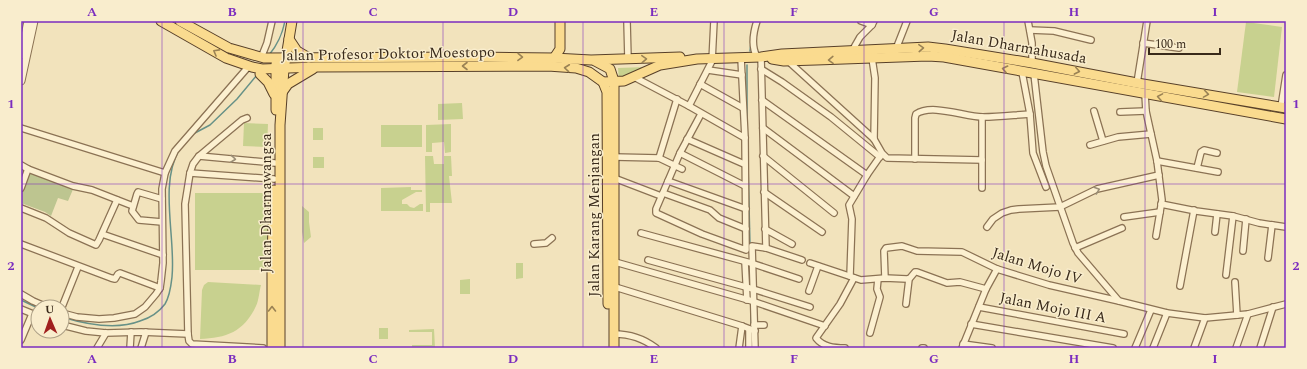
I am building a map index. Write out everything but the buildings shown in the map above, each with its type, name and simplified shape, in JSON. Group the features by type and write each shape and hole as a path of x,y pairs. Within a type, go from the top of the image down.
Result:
{"main road":[{"name":"Jalan Profesor Doktor Moestopo","path":"161,21 226,58 266,65 316,67 548,66 576,68 589,72 603,82"},
{"name":"Jalan Profesor Doktor Moestopo","path":"180,21 229,48 266,65 310,58 475,57 591,60"},
{"path":"276,99 268,82 266,65 289,39 292,21"},
{"path":"554,58 560,49 560,21"},
{"path":"289,39 297,51 310,58"},
{"name":"Jalan Dharmahusada","path":"624,81 660,65 697,59 741,58 782,54 852,51 870,55 896,49 928,47 989,61 1032,63 1137,83 1269,105"},
{"name":"Jalan Dharmahusada","path":"759,57 787,60 870,55 978,59"},
{"name":"Jalan Dharmahusada","path":"591,60 628,60 681,57 697,59"},
{"path":"591,60 610,69 614,81"},
{"name":"Jalan Dharmahusada","path":"989,61 1022,72 1267,116"},
{"name":"Jalan Dharmawangsa","path":"266,65 283,91 280,125 276,261"},
{"name":"Jalan Dharmawangsa","path":"266,65 276,99 274,179 276,330 272,348"},
{"path":"283,91 288,84 316,67"},
{"name":"Jalan Karang Menjangan","path":"608,348 611,305 615,287 614,81"},
{"path":"603,82 624,81 614,103"},
{"name":"Jalan Karang Menjangan","path":"603,82 607,92 611,305 614,348"},
{"path":"1284,108 1269,105 1270,111 1267,116 1286,119"},
{"name":"Jalan Dharmawangsa","path":"276,330 280,348"}],"street":[{"path":"21,55 29,26 34,21"},
{"path":"70,315 99,319 135,314 145,307 160,288 163,255 162,186 165,173 175,152 266,65 267,44 272,21"},
{"path":"627,21 628,60"},
{"path":"689,106 708,70 712,58 714,21"},
{"path":"757,21 754,28 753,50 759,57 761,69 766,248"},
{"path":"861,21 873,23"},
{"path":"896,49 907,21"},
{"path":"1028,21 1032,43 1032,63"},
{"path":"1137,83 1147,21"},
{"path":"852,51 860,37 873,23"},
{"path":"21,81 29,26"},
{"path":"1030,30 1054,31 1091,40"},
{"path":"1143,43 1179,48"},
{"path":"870,55 875,78 874,139"},
{"path":"741,58 746,229 752,329 755,348"},
{"path":"787,60 874,139 881,155"},
{"path":"761,69 782,82 881,155 888,158 982,160"},
{"path":"708,70 742,75"},
{"path":"1022,72 1030,114 1033,153 1046,187"},
{"path":"1034,74 1046,166 1075,248 1119,301"},
{"path":"1284,108 1286,75"},
{"path":"634,77 677,99 744,138"},
{"path":"700,84 743,108"},
{"path":"1145,94 1146,111 1157,160 1163,204 1156,236"},
{"path":"659,158 677,99"},
{"path":"762,100 867,175"},
{"path":"915,159 915,118 918,113 926,110 937,110 982,117 1030,114"},
{"path":"1094,111 1103,141"},
{"path":"1120,112 1146,111"},
{"path":"701,114 675,164 656,209 656,214 702,234 748,246 766,248 802,260"},
{"path":"982,117 982,188"},
{"path":"247,118 242,120 224,134 200,156 193,164 190,173 185,204 188,334 189,341 192,344 263,348"},
{"path":"21,128 165,173"},
{"path":"763,128 854,196"},
{"path":"1090,144 1124,136 1151,134"},
{"path":"687,139 744,164"},
{"path":"1197,168 1201,152 1204,150 1218,153"},
{"path":"680,153 745,186"},
{"path":"844,348 828,346 817,339 817,337 840,304 852,277 852,219 849,207 854,196 881,155"},
{"path":"200,156 275,163"},
{"path":"763,156 834,213"},
{"path":"614,157 659,158 682,168"},
{"path":"1157,160 1218,172"},
{"path":"21,165 72,186 92,190 133,206"},
{"path":"21,188 28,169"},
{"path":"190,173 274,179"},
{"path":"987,226 994,219 1011,210 1019,208 1060,207 1097,189 1159,175"},
{"path":"614,178 710,210 719,218 746,229"},
{"path":"668,181 746,209"},
{"path":"162,199 138,192 132,212 138,219 162,222"},
{"path":"764,192 822,232"},
{"path":"21,208 46,218 69,233 96,245 98,244 117,200"},
{"path":"1163,204 1286,227"},
{"path":"1180,286 1194,210"},
{"path":"1124,217 1162,214"},
{"path":"1215,232 1217,214"},
{"path":"1226,275 1233,216"},
{"path":"1243,251 1246,219"},
{"path":"1268,258 1272,225"},
{"path":"1075,248 1122,228"},
{"path":"765,229 792,244"},
{"path":"641,233 800,279"},
{"path":"102,234 163,255"},
{"path":"534,244 546,243 552,238"},
{"path":"21,244 78,267 113,279 115,279 118,273 120,273 160,288"},
{"name":"Jalan Mojo IV","path":"885,278 884,250 886,248 902,246 917,251 962,252 997,269 1049,284 1167,313 1205,318 1248,314 1286,304"},
{"path":"648,260 750,288 810,307"},
{"path":"615,262 750,300 825,326"},
{"path":"810,263 864,280 885,278 909,279"},
{"path":"809,291 818,266"},
{"path":"65,299 78,267"},
{"path":"992,348 963,346 986,289 997,269"},
{"path":"906,304 909,279 915,272 947,283 960,282 986,289"},
{"path":"870,334 880,297 877,289 878,279"},
{"path":"1235,282 1237,315"},
{"path":"615,287 752,329 764,325"},
{"path":"1107,298 1111,292"},
{"path":"21,294 30,299"},
{"name":"Jalan Mojo III A","path":"979,306 1124,334"},
{"path":"1260,348 1272,308"},
{"path":"1134,348 1151,310"},
{"path":"1153,348 1167,313"},
{"path":"1236,348 1248,314"},
{"path":"1194,348 1205,318"},
{"path":"21,340 30,319"},
{"path":"971,324 1113,348"},
{"path":"739,348 742,326"},
{"path":"70,327 86,331 106,333 146,332 188,334"},
{"path":"749,348 752,329"},
{"path":"130,348 131,332"},
{"path":"141,348 146,332"},
{"path":"97,348 106,333"},
{"path":"614,334 637,337 647,341 656,348"}],"green space":[{"path":"1246,22 1282,27 1274,97 1237,92"},
{"path":"646,67 619,80 618,68"},
{"path":"462,103 463,119 438,120 438,104"},
{"path":"244,123 268,124 267,147 243,146"},
{"path":"451,124 451,152 445,153 444,142 432,143 432,152 426,152 426,125"},
{"path":"381,125 422,125 422,147 381,147"},
{"path":"313,128 323,128 323,140 313,140"},
{"path":"425,156 433,156 434,164 444,164 444,156 451,156 452,176 449,176 452,203 430,203 430,212 426,212"},
{"path":"313,157 324,157 324,168 313,168"},
{"path":"29,170 74,187 68,201 58,198 51,216 45,212 21,203 21,191"},
{"path":"411,187 411,190 422,190 422,192 416,192 402,200 402,204 407,204 414,208 420,204 423,204 423,211 381,211 381,188"},
{"path":"195,193 268,193 268,270 195,270"},
{"path":"302,206 309,212 311,237 304,243 302,232"},
{"path":"516,263 523,263 523,278 516,279"},
{"path":"470,279 470,294 460,294 460,280"},
{"path":"208,282 261,285 256,306 246,322 240,328 226,335 200,339 202,290 204,285"},
{"path":"379,328 388,328 388,339 379,339"},
{"path":"434,329 435,348 412,348 412,345 432,345 432,332 409,332 409,330"}],"waterway":[{"path":"269,55 279,39 285,21"},
{"path":"750,51 751,42"},
{"path":"747,65 747,125"},
{"path":"193,134 210,125 237,99 257,75"},
{"path":"70,319 91,324 111,326 131,324 147,318 157,312 165,304 171,287 173,262 169,195 170,179 173,164 179,150"},
{"path":"748,163 750,245"},
{"path":"21,300 30,304"},
{"path":"751,303 751,327"}]}
